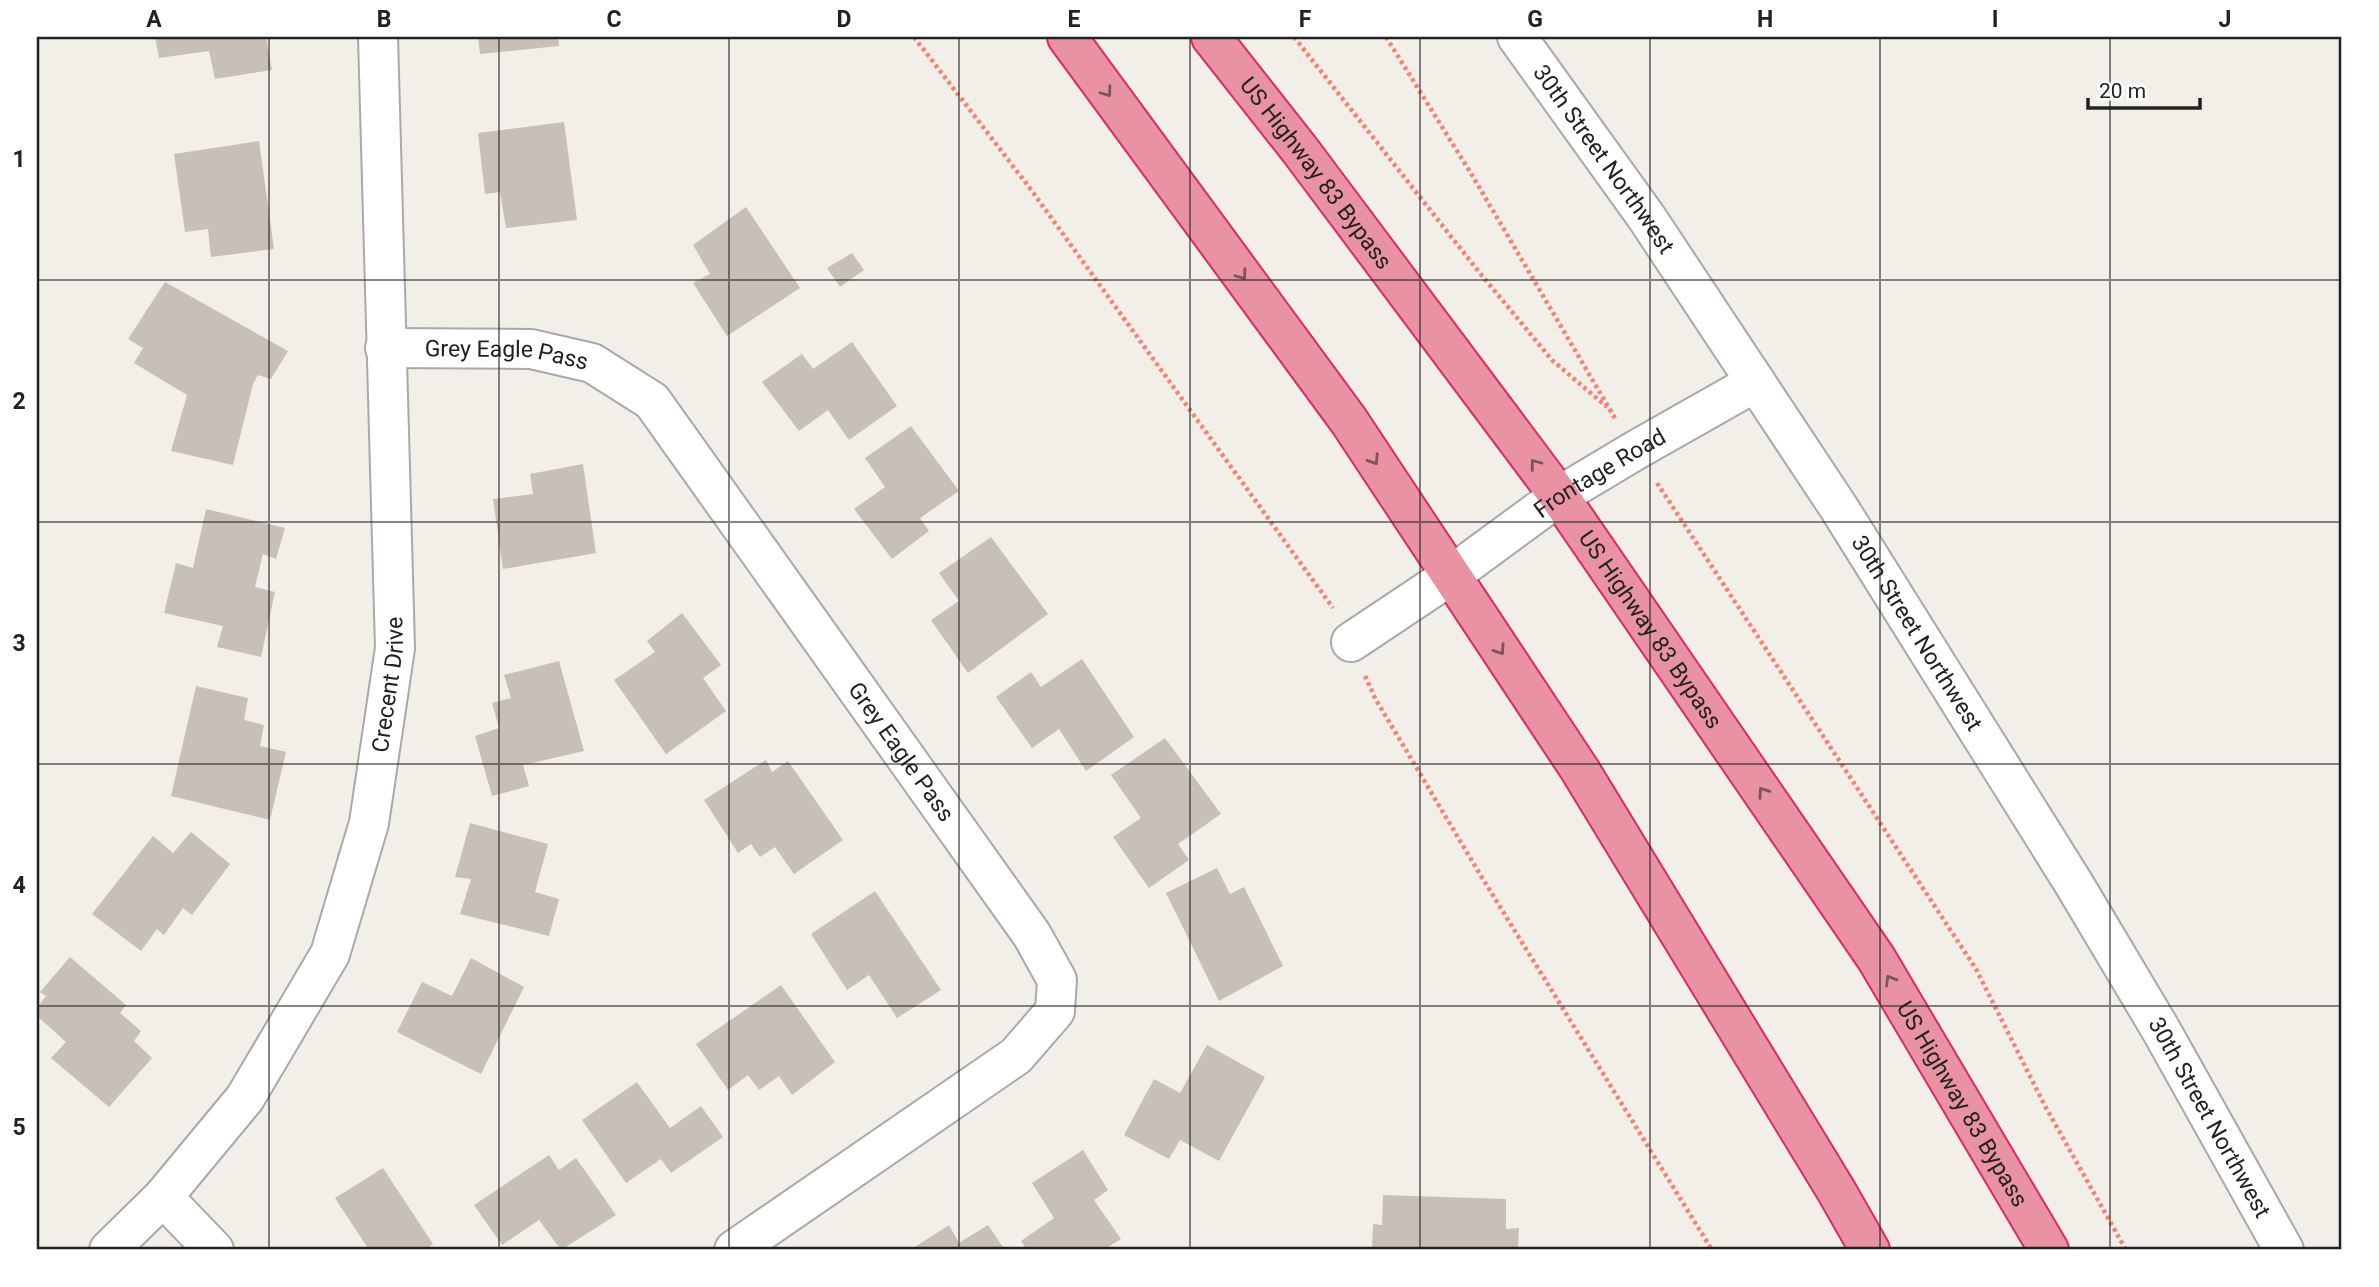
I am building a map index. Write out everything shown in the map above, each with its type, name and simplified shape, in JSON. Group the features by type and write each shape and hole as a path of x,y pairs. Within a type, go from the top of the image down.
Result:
{"highway":[{"path":"1067,37 1349,421 1580,771 1838,1192 1870,1250"},
{"name":"US Highway 83 Bypass","path":"1211,37 1300,150 1559,496 1877,958 2049,1250"}],"street":[{"name":"Crecent Drive","path":"108,1250 163,1197 245,1098 330,954 369,823 395,648 377,37"},
{"name":"30th Street Northwest","path":"1517,37 1647,218 1839,508 2074,884 2161,1030 2284,1250"},
{"name":"Grey Eagle Pass","path":"385,348 531,349 592,363 652,401 1032,934 1057,980 1055,1011 1017,1056 734,1250"},
{"name":"Frontage Road","path":"1351,642 1450,576 1559,496 1756,382"},
{"path":"163,1197 214,1250"}],"path":[{"path":"1294,37 1479,272 1552,360 1610,410"},
{"path":"1386,37 1472,175 1610,410 1976,969 2045,1106 2126,1250"}],"building":[{"path":"155,37 266,37 272,70 215,79 209,51 159,58"},
{"path":"478,37 558,37 559,46 480,54"},
{"path":"564,122 577,220 506,228 500,192 485,194 478,133"},
{"path":"259,141 274,249 211,257 208,229 185,232 174,154"},
{"path":"746,207 800,288 727,336 693,283 710,274 693,245"},
{"path":"852,253 864,270 840,287 827,268"},
{"path":"165,282 288,351 271,379 258,375 253,384 233,465 171,451 187,395 134,363 143,348 128,339"},
{"path":"852,342 897,406 849,440 828,410 799,431 762,382 802,354 813,369"},
{"path":"911,426 959,491 920,518 929,531 892,559 854,509 885,487 865,458"},
{"path":"583,464 596,553 503,569 493,499 533,494 530,474"},
{"path":"206,509 285,528 276,559 263,554 255,587 275,592 261,657 217,647 223,626 164,613 176,563 193,568"},
{"path":"991,537 1048,614 968,673 931,620 959,601 939,573"},
{"path":"682,613 721,665 703,678 726,711 666,754 614,680 655,652 647,641"},
{"path":"1082,659 1134,737 1086,771 1059,729 1032,748 996,697 1031,672 1041,687"},
{"path":"559,661 584,751 523,765 529,786 492,796 475,736 499,728 492,703 511,698 504,675"},
{"path":"196,686 248,698 244,720 264,725 260,746 286,752 270,820 171,796"},
{"path":"1165,738 1221,814 1178,844 1189,860 1149,888 1113,837 1141,818 1111,775"},
{"path":"766,760 772,772 788,761 843,840 794,874 775,847 760,857 751,844 738,853 704,800"},
{"path":"470,823 548,844 535,892 559,899 549,936 460,914 471,879 455,877"},
{"path":"191,832 230,864 192,915 183,908 164,935 157,929 141,951 92,914 153,836 173,853"},
{"path":"1217,868 1230,894 1244,887 1283,966 1219,1001 1166,893"},
{"path":"875,891 941,990 897,1018 869,975 847,990 811,934"},
{"path":"70,957 126,1005 120,1013 141,1031 134,1041 152,1058 109,1107 51,1058 66,1042 37,1016 37,1008 46,996 40,992"},
{"path":"471,958 524,987 481,1074 397,1032 422,982 452,996"},
{"path":"781,985 835,1062 792,1095 779,1076 759,1090 748,1075 728,1090 696,1044"},
{"path":"1207,1045 1265,1077 1219,1161 1180,1140 1169,1159 1124,1135 1154,1079 1180,1093"},
{"path":"637,1082 670,1128 701,1106 723,1137 671,1173 661,1159 626,1183 582,1120"},
{"path":"1083,1150 1108,1190 1094,1200 1121,1239 1103,1250 1027,1250 1021,1241 1054,1218 1032,1183"},
{"path":"549,1155 559,1170 576,1158 616,1215 561,1250 539,1220 502,1245 474,1205"},
{"path":"383,1168 433,1244 424,1250 369,1250 335,1198"},
{"path":"1383,1195 1506,1199 1506,1229 1519,1228 1518,1250 1372,1250 1373,1224 1382,1225"},
{"path":"949,1225 959,1243 988,1225 1005,1250 910,1250"}]}
